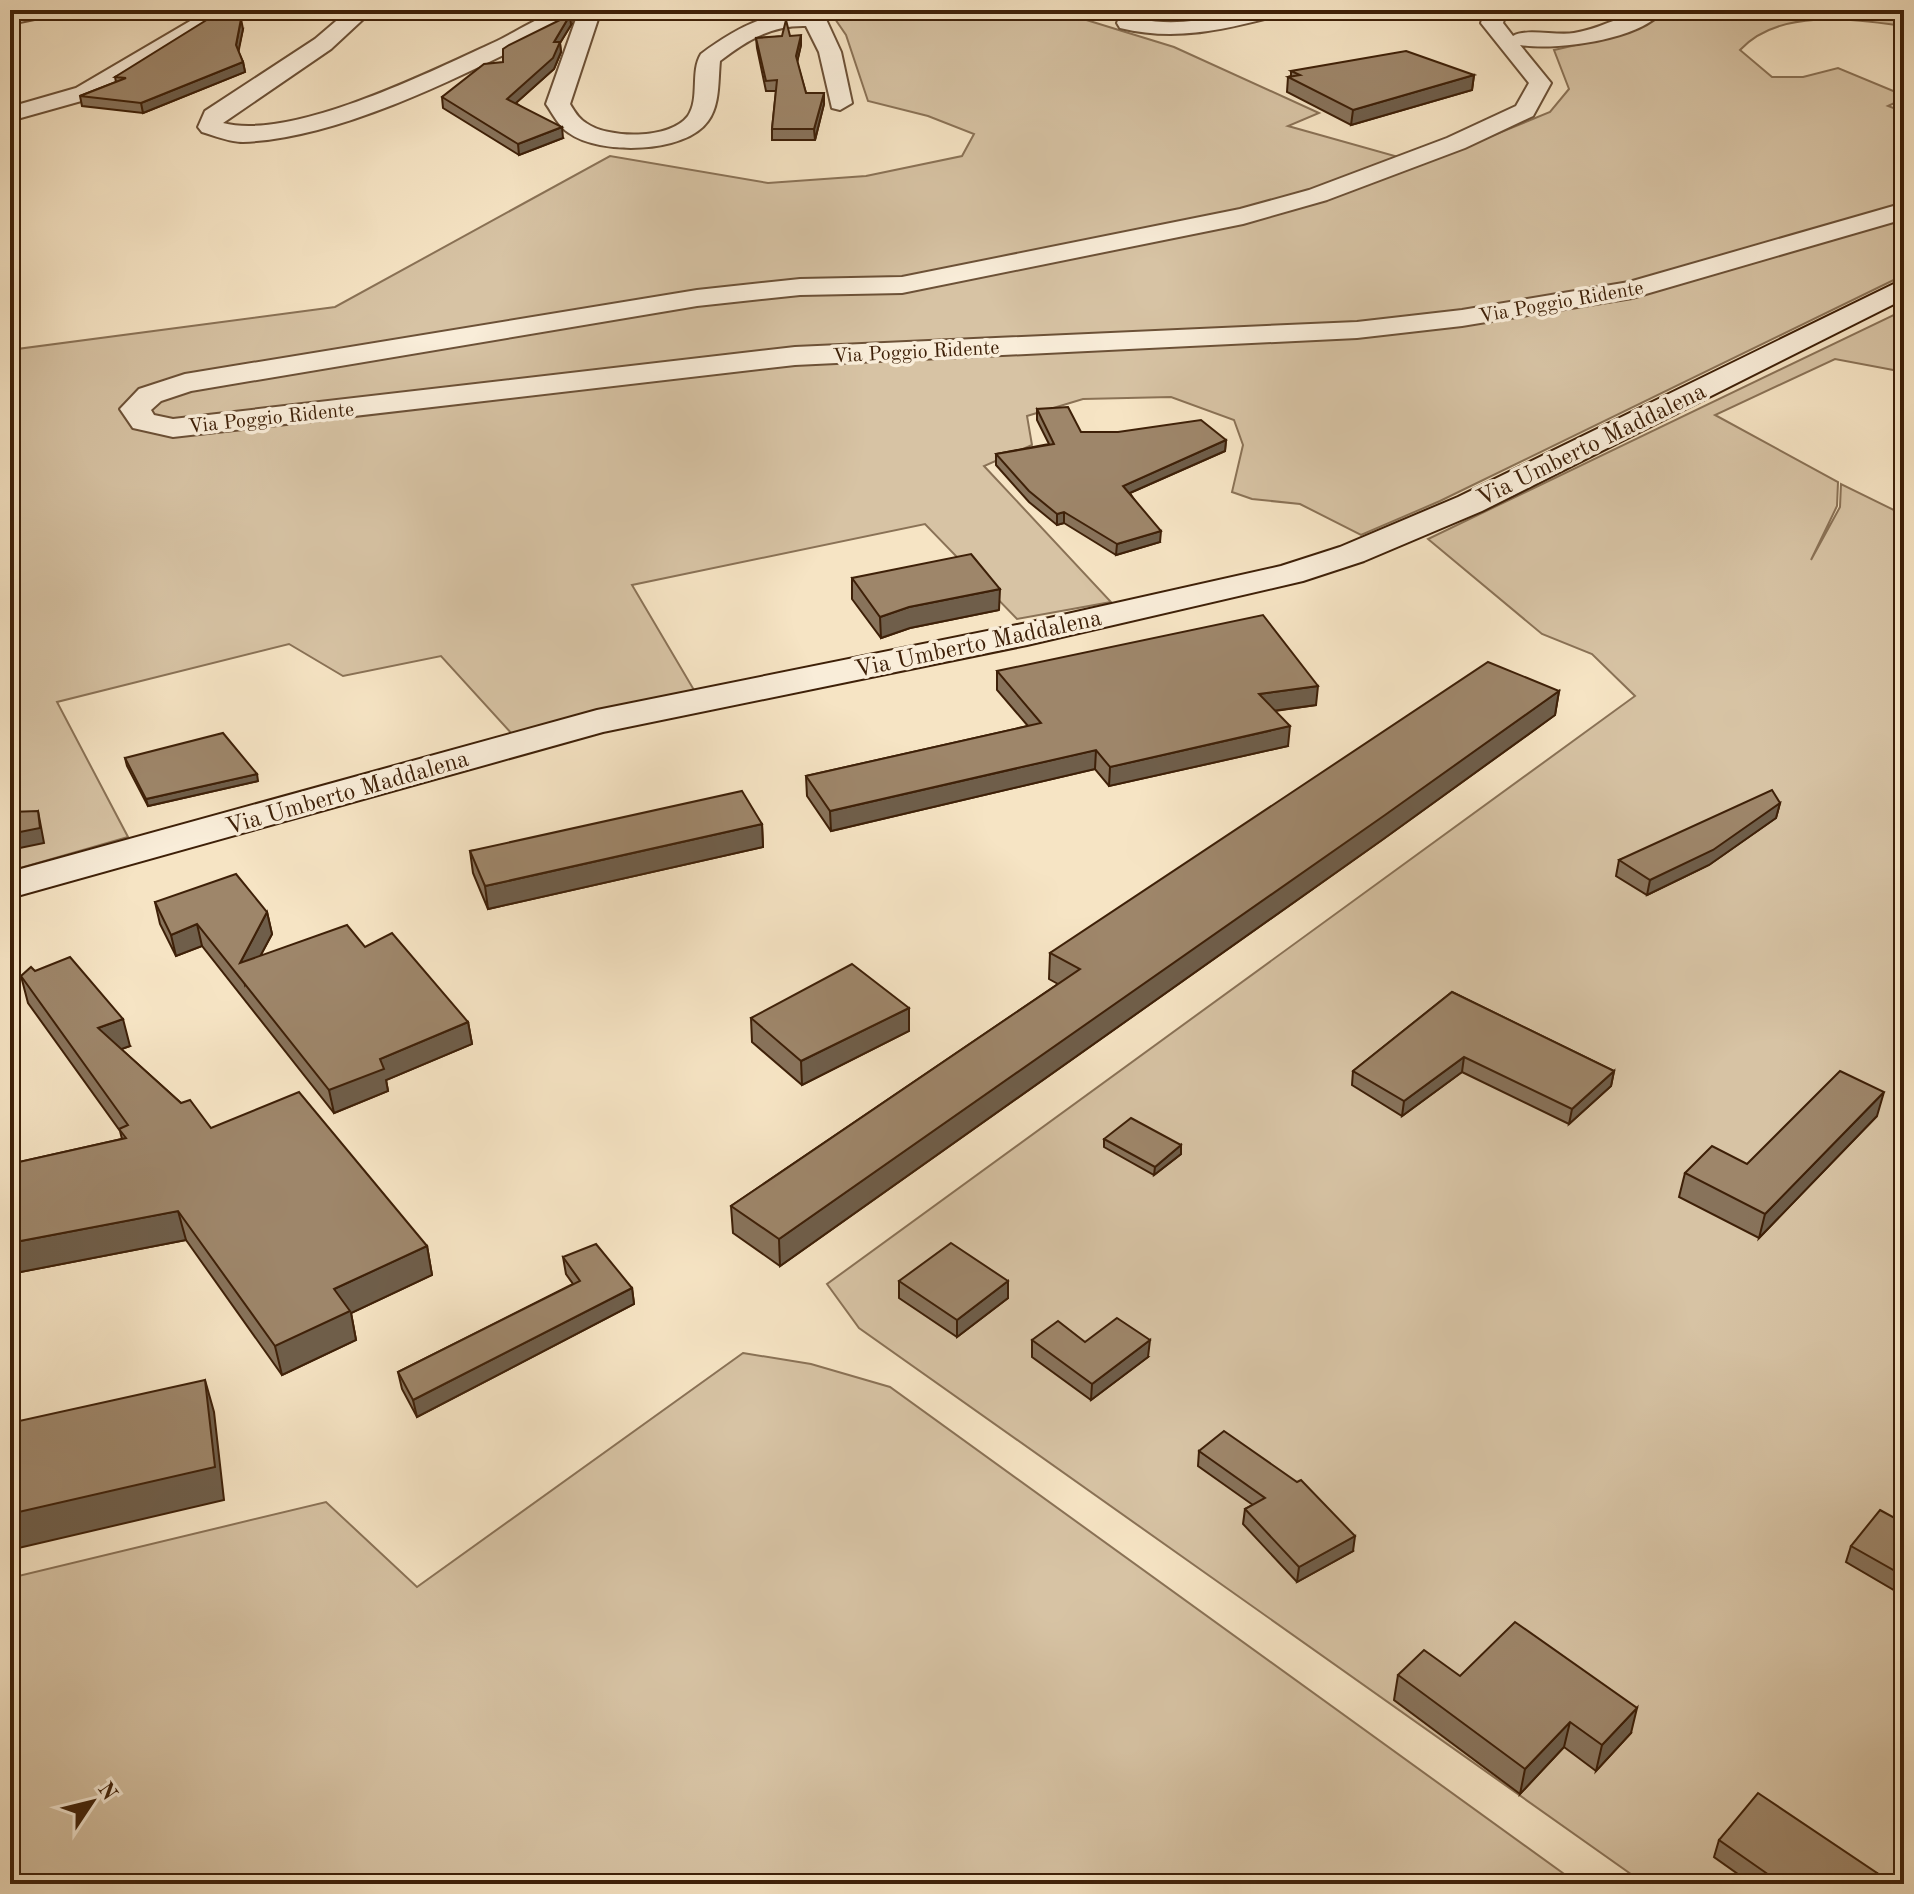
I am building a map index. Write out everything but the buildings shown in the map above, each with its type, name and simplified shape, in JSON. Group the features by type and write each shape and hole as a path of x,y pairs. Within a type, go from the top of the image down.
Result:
{"street":[{"path":"10,18 46,10"},
{"path":"10,114 84,93 224,10"},
{"path":"362,10 323,44 213,116 210,127 232,135 248,135 301,126 419,85 577,10"},
{"path":"590,10 558,104 577,129 605,138 654,139 683,133 699,118 709,59 750,30 787,18 816,20 818,32 830,52 840,103"},
{"path":"1139,10 1130,14 1128,23 1153,30 1177,31 1273,10"},
{"path":"1506,28 1598,25 1626,10"},
{"path":"1506,28 1564,43 1621,27 1653,10"},
{"name":"Via Poggio Ridente","path":"1506,28 1540,83 1525,111 1456,143 1318,195 1273,208 902,285 800,287 697,298 185,383 150,395 135,409 144,422 173,428 795,356 1357,330 1462,318 1632,290 1904,211"},
{"name":"Via Umberto Maddalena","path":"10,885 597,722 1027,634 1291,574 1352,554 1470,504 1904,288"}],"shaded area":[{"path":"815,10 1054,10 1174,47 1319,113 1288,126 1423,164 1550,112 1569,89 1554,50 1620,35 1676,10 1904,10 1904,26 1840,19 1796,22 1756,37 1740,50 1772,77 1803,77 1838,68 1903,95 1899,101 1888,106 1904,112 1904,275 1440,501 1361,535 1300,504 1252,499 1232,492 1243,445 1234,420 1171,397 1083,399 1027,416 1032,445 984,466 1111,602 1017,619 925,524 632,585 694,690 512,734 441,656 343,676 289,644 57,702 128,837 10,871 10,350 335,307 610,156 768,183 866,176 962,156 974,134 928,116 868,101 846,35 833,16"},
{"path":"1904,310 1904,372 1835,359 1715,415 1838,482 1837,506 1811,560 1840,507 1841,484 1904,515 1904,1884 1645,1884 859,1328 827,1284 1635,696 1592,654 1542,634 1428,539"},
{"path":"743,1353 811,1364 890,1387 1578,1884 10,1884 10,1578 326,1502 417,1587"}]}
